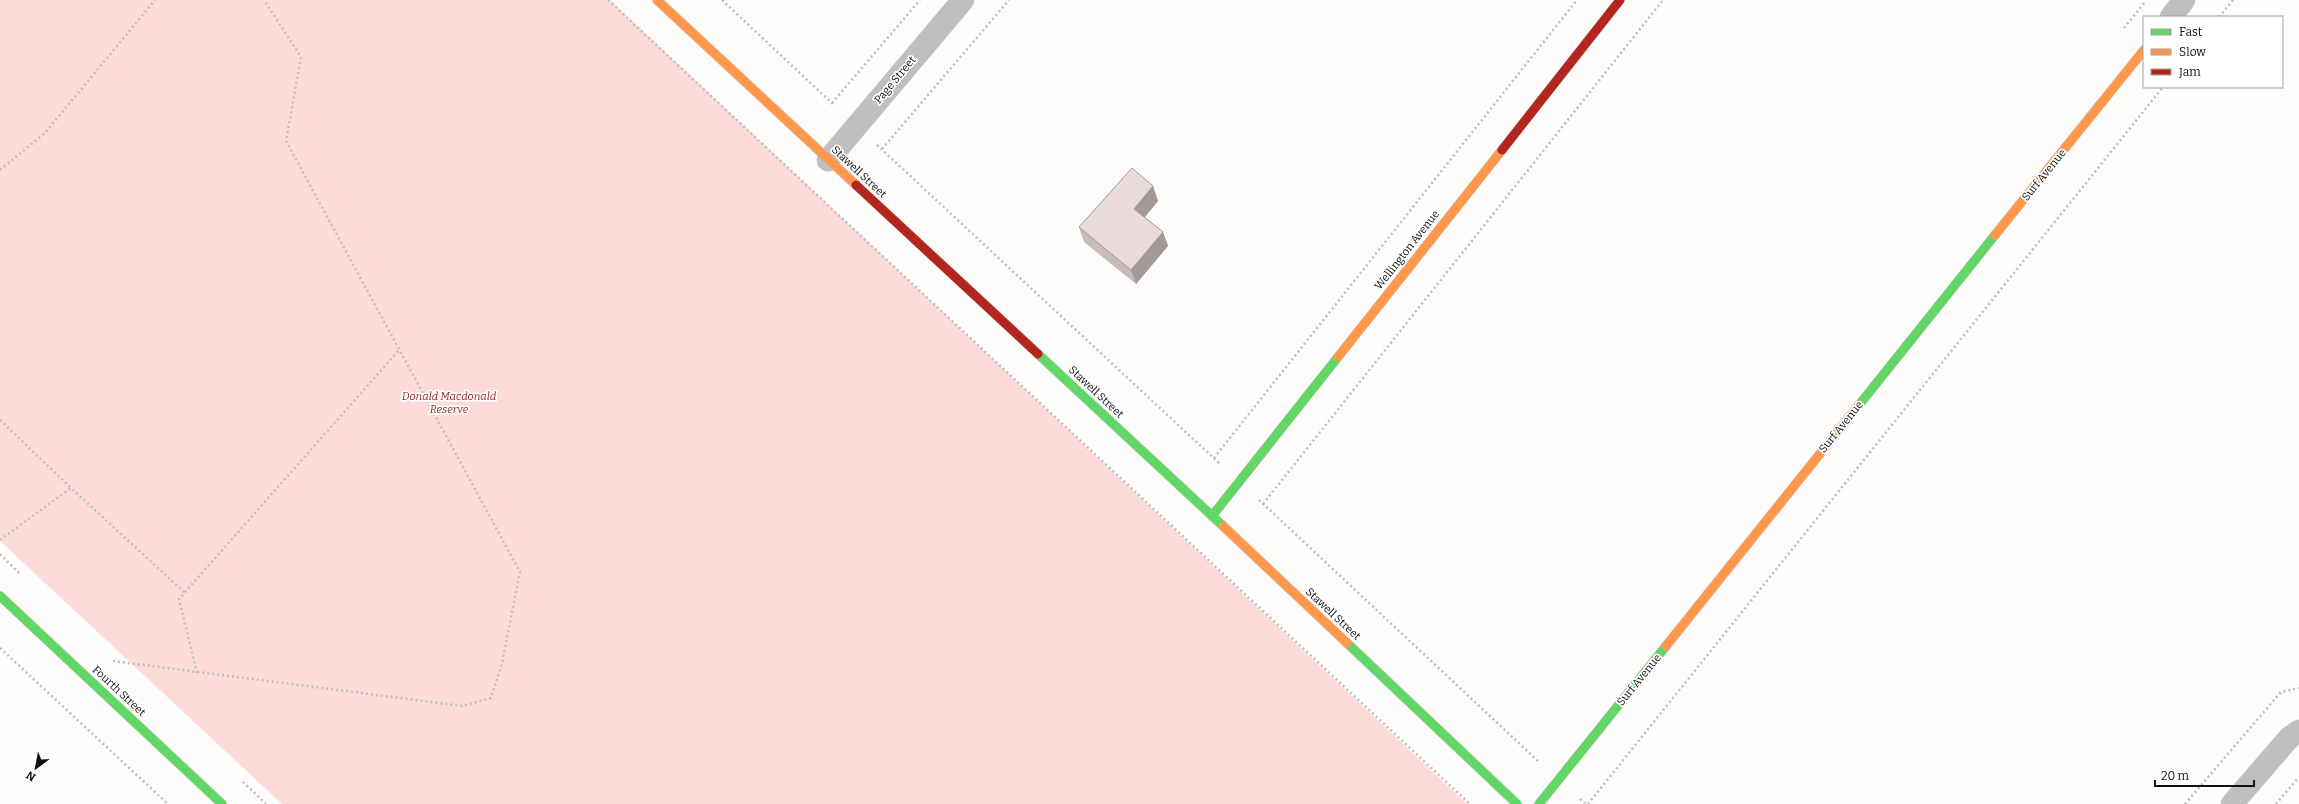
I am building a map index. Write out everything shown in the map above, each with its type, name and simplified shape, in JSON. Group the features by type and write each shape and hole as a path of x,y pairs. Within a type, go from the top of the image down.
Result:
{"street":[{"name":"Stawell Street","path":"657,0 1212,516 1517,804"},
{"name":"Page Street","path":"828,160 963,0"},
{"name":"Wellington Avenue","path":"1212,516 1620,0"},
{"path":"2172,16 2184,0"},
{"name":"Surf Avenue","path":"1539,804 2143,51"},
{"name":"Fourth Street","path":"0,596 222,804"},
{"path":"2232,804 2289,738 2299,731"}],"path":[{"path":"0,170 45,133 155,0"},
{"path":"113,661 462,706 491,698 502,663 520,572 286,141 301,57 264,0"},
{"path":"608,0 1470,804"},
{"path":"722,0 1558,780 1587,804 2162,88"},
{"path":"832,103 920,0"},
{"path":"882,149 1009,0"},
{"path":"1214,458 1577,0"},
{"path":"1263,504 1663,0"},
{"path":"2220,16 2233,0"},
{"path":"197,673 179,599 399,350"},
{"path":"0,420 184,592"},
{"path":"0,540 71,488"},
{"path":"0,648 168,804"},
{"path":"2185,804 2281,692 2299,688"},
{"path":"2276,804 2299,777"}],"green space":[{"name":"Donald Macdonald Reserve","path":"0,0 610,0 1467,804 282,804 0,541"}],"building":[{"path":"1132,168 1153,186 1134,209 1163,232 1131,270 1079,227"}],"traffic: fast":[{"path":"1859,405 1995,235"},
{"path":"1038,354 1223,526"},
{"path":"1212,516 1338,357"},
{"path":"0,596 222,804"},
{"path":"1347,643 1517,804"},
{"path":"1539,804 1666,646"}],"traffic: slow":[{"path":"657,0 856,185"},
{"path":"1995,235 2143,51"},
{"path":"1338,357 1502,150"},
{"path":"1666,646 1859,405"},
{"path":"1223,526 1347,643"}],"traffic: jam":[{"path":"1502,150 1620,0"},
{"path":"856,185 1038,354"}]}
